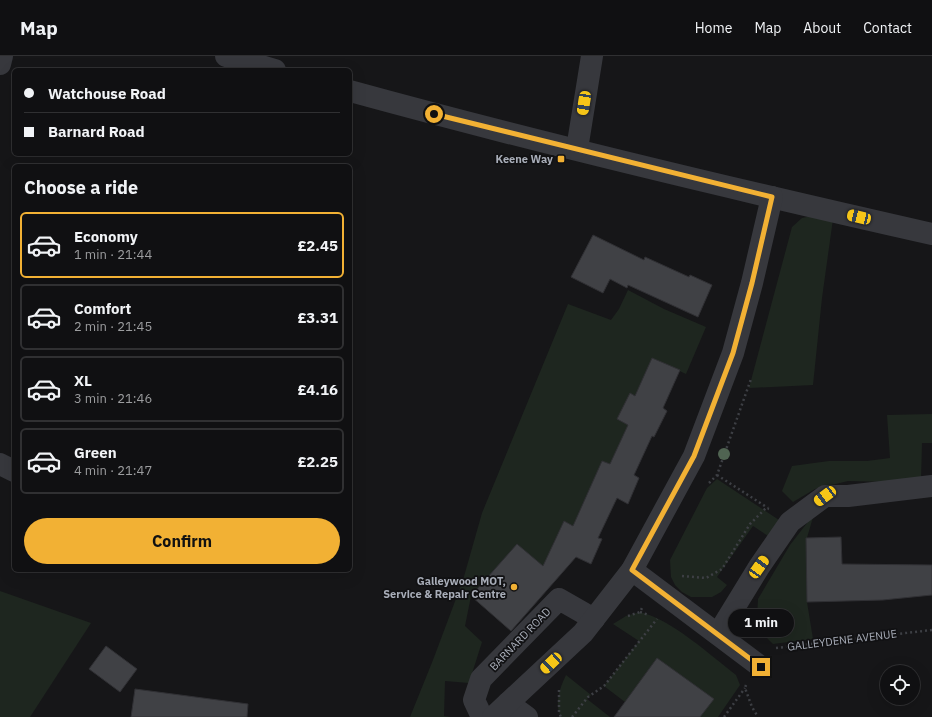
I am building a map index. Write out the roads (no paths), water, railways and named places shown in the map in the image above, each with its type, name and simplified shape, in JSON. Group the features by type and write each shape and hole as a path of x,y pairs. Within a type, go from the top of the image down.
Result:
{"street":[{"path":"0,64 2,56"},
{"path":"226,56 268,68"},
{"path":"577,149 592,56"},
{"path":"352,92 448,118 772,197 932,234"},
{"path":"501,710 584,633 632,570 694,456 733,353 752,283 772,197"},
{"path":"0,464 12,470"},
{"path":"718,634 759,567 790,522 825,496 848,496 932,486"},
{"path":"632,570 655,589 761,667"},
{"name":"BARNARD ROAD","path":"482,717 474,700 481,679 559,599 594,619"},
{"path":"501,710 527,717"}],"place":[{"name":"Keene Way","path":"561,159"},
{"name":"Galleywood MOT, Service & Repair Centre","path":"514,587"}]}
